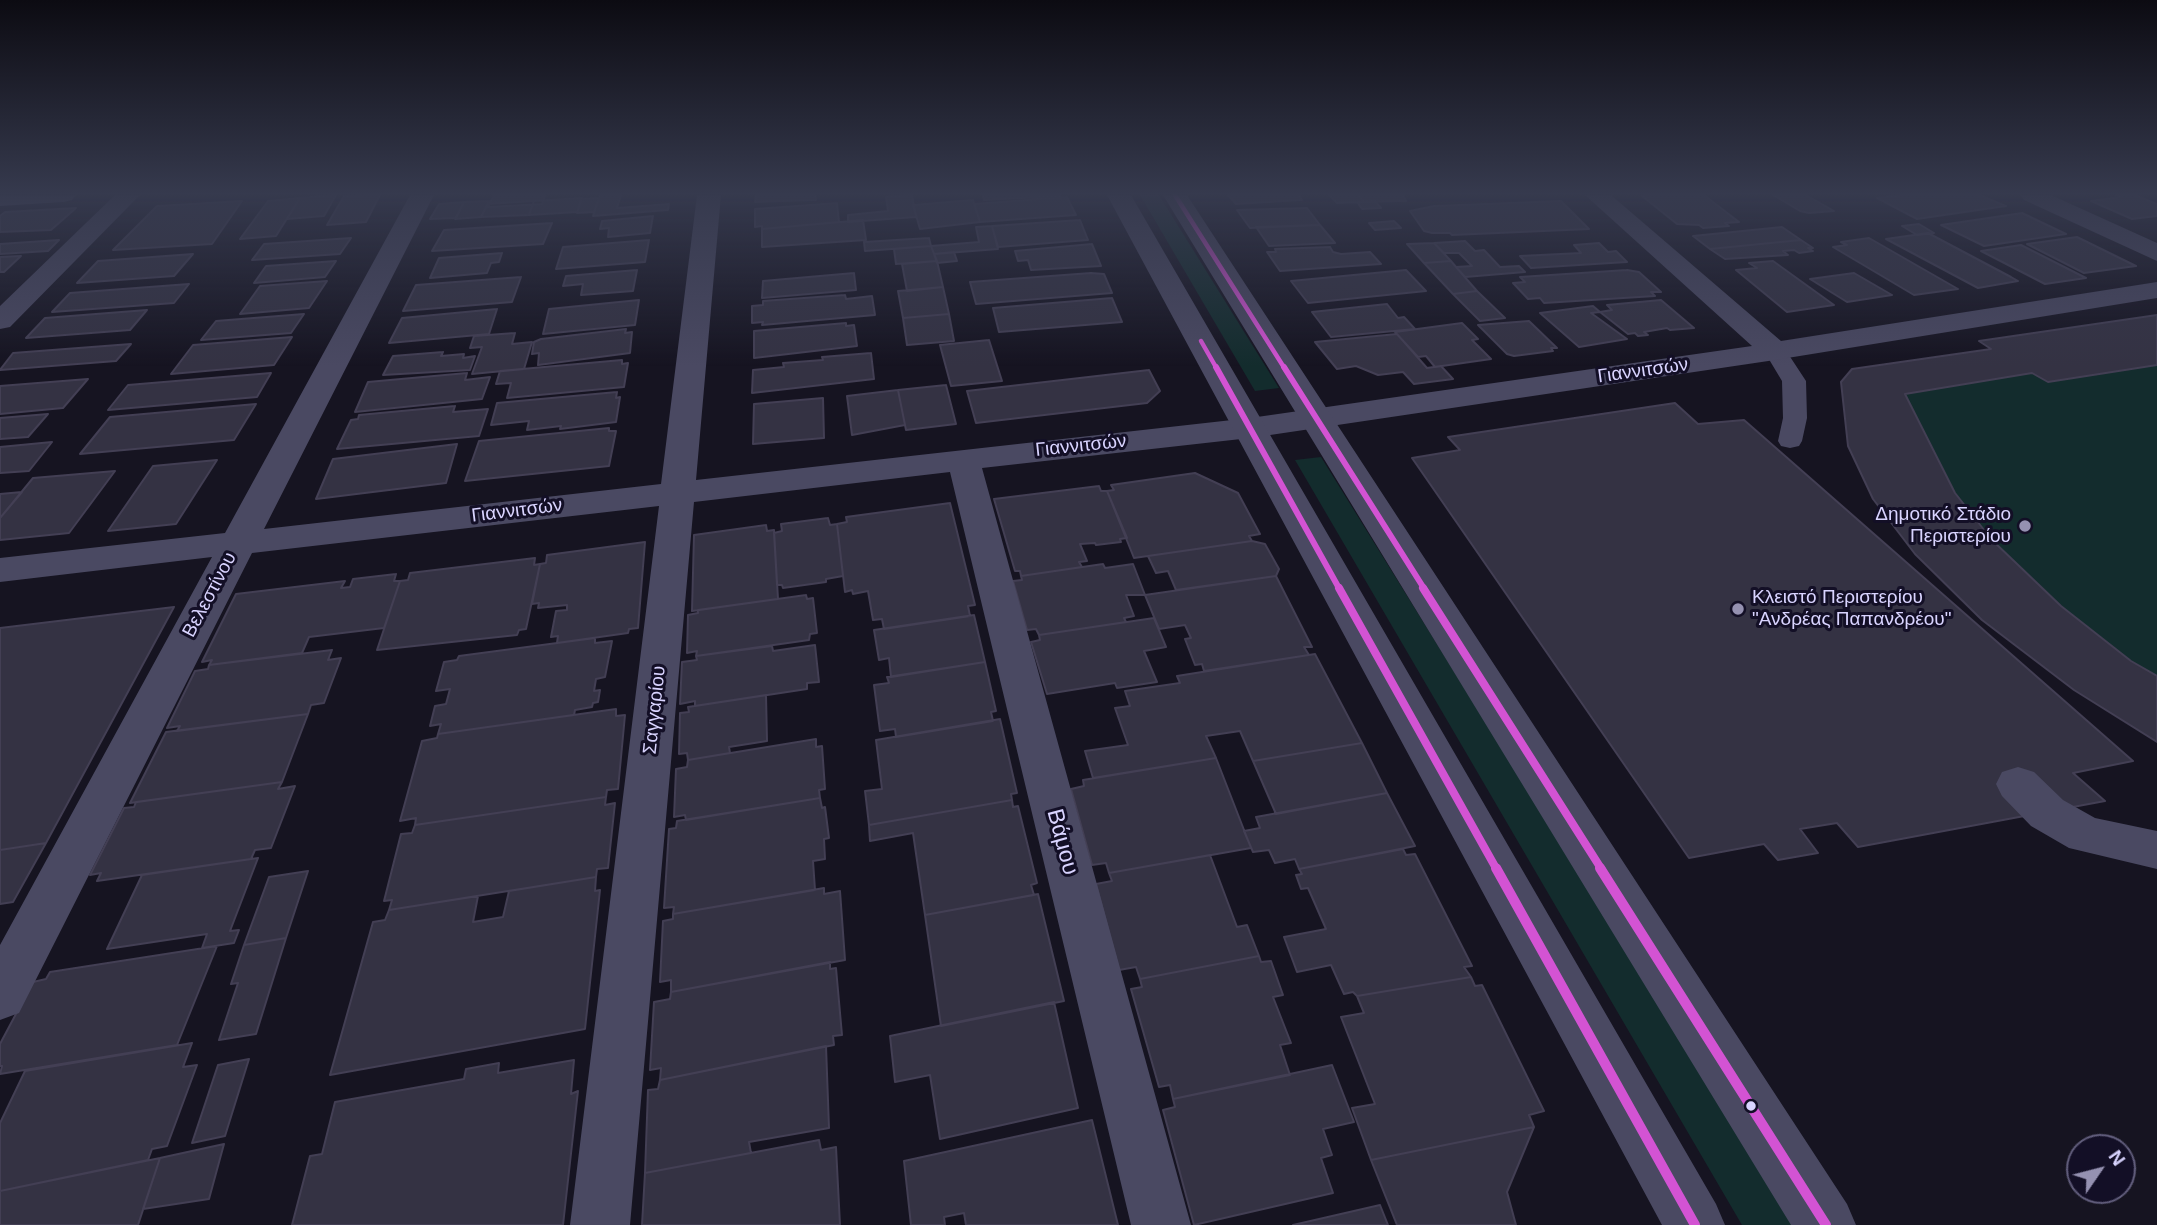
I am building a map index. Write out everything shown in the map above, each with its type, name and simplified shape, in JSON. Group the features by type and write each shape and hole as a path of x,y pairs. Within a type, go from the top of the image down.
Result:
{"street":[{"path":"0,321 70,252"},
{"name":"Βελεστίνου","path":"0,996 392,252"},
{"name":"Σαγγαρίου","path":"600,1225 703,252"},
{"path":"1151,252 1695,1225"},
{"path":"1211,252 1826,1225"},
{"path":"1662,252 1775,351"},
{"name":"Γιαννιτσών","path":"0,570 1250,428 1775,351 2157,290"},
{"name":"Βάμου","path":"963,460 1161,1225"},
{"path":"2018,784 2047,813 2085,835 2157,850"}],"lane":[{"path":"1775,351 1794,381 1795,418 1790,441"}],"green space":[{"path":"1174,252 1195,252 1279,388 1255,391"},
{"name":"Δημοτικό Στάδιο Περιστερίου","path":"2157,315 2157,742 2074,690 1982,620 1915,554 1873,499 1848,446 1841,382 1852,369 1990,349 1979,341"},
{"path":"1321,457 1797,1225 1742,1225 1295,460"}],"building":[{"path":"258,252 341,252 340,254 252,260"},
{"path":"561,252 647,252 645,262 556,269"},
{"path":"894,252 933,252 937,261 896,264"},
{"path":"954,252 957,261 937,263 934,254"},
{"path":"1015,252 1095,252 1101,266 1031,270 1028,260 1018,261"},
{"path":"1267,252 1370,252 1381,264 1280,271"},
{"path":"1414,252 1443,252 1451,261 1424,263"},
{"path":"1486,252 1500,267 1519,266 1525,272 1465,277 1456,267 1472,266 1459,253 1444,253"},
{"path":"1617,252 1627,262 1531,268 1520,256"},
{"path":"1715,252 1784,252 1788,255 1725,259"},
{"path":"1842,252 1894,252 1958,289 1914,295"},
{"path":"1911,252 1964,252 2018,281 1978,288"},
{"path":"1983,252 2035,252 2086,278 2045,284"},
{"path":"2043,252 2108,252 2136,266 2084,273"},
{"path":"502,253 499,262 491,263 487,273 430,278 439,258"},
{"path":"193,254 174,276 77,283 98,261"},
{"path":"21,256 4,272 0,272 0,257"},
{"path":"336,261 325,277 254,283 266,266"},
{"path":"937,261 943,287 907,291 902,264"},
{"path":"1451,261 1477,291 1453,294 1424,263"},
{"path":"1773,261 1834,305 1787,312 1736,270 1757,268 1749,263"},
{"path":"637,270 633,291 581,295 583,284 563,286 566,276"},
{"path":"1406,270 1426,291 1308,303 1291,281"},
{"path":"1627,270 1639,272 1661,292 1651,292 1655,296 1544,303 1540,298 1528,299 1513,283 1525,282 1520,277"},
{"path":"854,273 856,290 762,298 763,281"},
{"path":"1854,273 1892,295 1847,302 1810,279"},
{"path":"1104,274 1112,293 976,304 970,282"},
{"path":"521,277 512,302 403,311 416,285"},
{"path":"327,281 309,308 240,314 260,286"},
{"path":"189,284 174,303 52,312 70,293"},
{"path":"943,287 949,314 903,318 898,291"},
{"path":"1477,291 1505,318 1480,321 1453,294"},
{"path":"845,295 846,299 872,296 875,315 762,325 763,322 752,323 752,306 763,305 763,301"},
{"path":"1112,298 1122,322 999,332 993,308"},
{"path":"639,300 635,325 543,334 549,309"},
{"path":"1661,300 1694,328 1667,328 1644,332 1648,335 1638,336 1635,333 1628,334 1600,312 1612,310 1607,305"},
{"path":"1387,304 1398,318 1404,317 1415,329 1331,337 1312,312"},
{"path":"1593,306 1600,312 1591,313 1627,339 1579,347 1540,313"},
{"path":"497,309 489,334 389,343 402,318"},
{"path":"147,310 130,330 26,338 45,318"},
{"path":"304,314 291,333 201,340 216,321"},
{"path":"949,314 954,341 907,345 903,318"},
{"path":"2157,315 2157,365 2048,382 2032,373 1905,394 1955,493 1992,540 2061,606 2131,661 2157,676 2157,742 2074,690 1982,620 1915,554 1873,499 1848,446 1841,382 1852,369 1991,349 1979,341"},
{"path":"1529,321 1557,348 1551,348 1553,351 1514,356 1507,354 1478,325"},
{"path":"846,323 846,326 854,325 857,346 754,358 754,331"},
{"path":"1462,323 1478,339 1472,340 1491,359 1435,367 1426,356 1418,357 1395,332"},
{"path":"626,329 625,333 632,332 630,353 538,365 539,353 532,354 534,342 541,339"},
{"path":"515,333 512,344 532,342 524,369 472,374 482,347 470,348 474,336"},
{"path":"1397,334 1427,368 1441,366 1453,379 1414,384 1403,372 1378,375 1356,366 1337,369 1315,342"},
{"path":"292,337 274,365 171,374 193,345"},
{"path":"989,340 1002,381 951,386 940,345"},
{"path":"131,344 116,361 0,370 13,353"},
{"path":"443,352 441,356 475,356 470,370 383,375 393,356"},
{"path":"871,353 874,379 752,393 753,370 784,367 783,363 823,360 822,357"},
{"path":"622,360 622,364 628,363 624,387 507,398 511,383 496,384 500,371"},
{"path":"1149,370 1160,391 1147,403 976,423 967,391"},
{"path":"271,373 257,397 108,410 128,385"},
{"path":"467,373 465,380 490,377 482,399 355,412 368,382"},
{"path":"88,379 63,408 0,414 0,386"},
{"path":"946,385 956,424 906,430 898,390"},
{"path":"898,390 905,425 852,435 847,396"},
{"path":"617,392 616,398 620,397 616,422 527,430 529,421 491,425 497,403"},
{"path":"823,398 824,438 753,444 754,404"},
{"name":"Κλειστό Περιστερίου \"Ανδρέας Παπανδρέου\"","path":"1675,403 1698,424 1744,420 2133,761 2073,773 2105,801 1858,847 1837,823 1800,829 1818,853 1778,860 1764,844 1689,858 1412,458 1460,450 1448,437"},
{"path":"256,404 234,440 80,454 110,417"},
{"path":"455,406 453,412 488,409 479,436 337,449 351,420 358,419 359,415"},
{"path":"48,414 28,437 0,439 0,418"},
{"path":"609,428 609,431 616,431 609,466 465,481 479,441"},
{"path":"52,442 29,471 0,473 0,447"},
{"path":"457,444 446,483 316,499 333,459"},
{"path":"217,460 176,524 108,531 153,466"},
{"path":"115,471 69,533 0,540 0,518 33,478"},
{"path":"1195,473 1238,493 1260,534 1249,536 1252,541 1134,558 1107,491 1114,490 1111,485"},
{"path":"1099,486 1101,491 1107,491 1127,538 1120,539 1121,542 1080,544 1087,561 1079,562 1082,567 1021,576 1020,571 1015,571 994,499"},
{"path":"22,492 0,518 0,494"},
{"path":"950,503 975,605 968,606 970,616 884,629 882,619 873,620 868,591 853,594 852,590 845,592 837,524 847,522 846,517"},
{"path":"828,518 830,525 837,524 843,576 826,579 826,582 783,588 782,585 777,585 774,533 782,531 781,524"},
{"path":"766,525 767,531 774,530 778,599 692,611 694,535"},
{"path":"1252,541 1265,544 1279,569 1276,576 1176,590 1168,571 1156,573 1148,556"},
{"path":"645,542 638,628 629,629 628,633 557,643 558,636 551,637 556,611 567,610 567,605 538,608 539,603 532,604 540,564 546,563 547,555"},
{"path":"535,558 534,565 540,564 526,629 519,630 517,635 377,650 400,581 408,580 410,573"},
{"path":"1103,564 1105,568 1133,564 1145,595 1126,595 1134,616 1124,618 1126,622 1039,635 1036,629 1027,630 1013,581 1022,580 1021,576"},
{"path":"396,574 394,581 400,581 384,628 309,637 302,653 209,665 212,660 202,662 236,594 345,581 341,588 350,587 353,579"},
{"path":"1276,576 1312,647 1304,647 1309,655 1204,671 1202,664 1195,665 1185,639 1191,638 1185,625 1159,629 1145,595"},
{"path":"806,595 807,599 813,598 817,633 810,634 809,640 696,656 697,651 687,653 688,615 698,613 698,610"},
{"path":"174,607 46,843 0,850 0,628"},
{"path":"974,615 985,662 891,677 889,658 879,660 874,630"},
{"path":"1154,618 1166,647 1144,651 1157,682 1117,688 1115,683 1047,694 1031,642 1040,640 1039,635"},
{"path":"595,638 595,643 612,641 605,677 596,679 594,691 600,690 598,702 593,703 592,707 575,710 574,715 438,734 441,724 430,726 435,706 446,704 450,689 436,691 444,662 457,660 459,656"},
{"path":"815,645 819,682 807,683 807,689 695,706 695,701 680,704 682,662 697,660 696,656 772,646 773,651"},
{"path":"332,650 328,660 341,658 324,703 311,705 308,714 177,731 180,726 167,728 195,671 208,669 209,665"},
{"path":"1315,654 1362,743 1253,761 1240,731 1206,736 1216,758 1093,778 1085,751 1128,745 1115,708 1130,706 1125,691 1180,683 1177,676"},
{"path":"985,662 996,711 991,712 993,721 896,737 895,729 880,731 874,685 889,683 887,677"},
{"path":"766,695 767,741 729,747 730,753 688,760 687,753 679,754 680,713 689,712 688,707"},
{"path":"616,709 616,716 625,715 618,789 607,790 606,797 415,825 416,818 400,821 422,741 437,738 438,734"},
{"path":"308,714 282,782 130,803 166,732"},
{"path":"1000,719 1017,793 1011,794 1012,800 869,825 865,791 882,789 876,740"},
{"path":"816,739 816,747 822,746 825,789 819,790 820,798 686,820 685,815 674,817 676,769 687,767 688,760"},
{"path":"1362,743 1387,793 1276,814 1253,761"},
{"path":"1216,758 1251,848 1109,873 1106,863 1092,865 1071,789 1084,786 1083,780"},
{"path":"282,782 278,789 295,786 271,848 255,850 251,859 97,881 101,873 90,875 124,808 134,807 136,802"},
{"path":"1387,793 1415,846 1299,869 1295,859 1275,863 1269,850 1253,852 1244,831 1260,828 1256,817"},
{"path":"606,797 605,805 615,803 608,868 597,869 596,877 389,910 392,900 384,901 401,834 412,833 415,825"},
{"path":"820,798 822,808 825,807 829,838 824,839 825,859 813,861 815,890 673,914 674,907 664,908 669,829 676,828 677,821"},
{"path":"1012,800 1013,807 1018,806 1037,883 1031,885 1034,895 925,915 913,833 870,841 869,825"},
{"path":"46,843 13,902 0,904 0,850"},
{"path":"1403,849 1406,855 1415,854 1472,966 1464,967 1471,977 1357,996 1353,992 1344,994 1331,965 1297,972 1284,937 1326,929 1308,888 1301,889 1296,875 1302,874 1299,869"},
{"path":"1210,855 1237,927 1247,925 1259,956 1140,979 1136,967 1119,970 1096,884 1112,881 1109,873"},
{"path":"258,858 230,931 239,930 234,943 202,948 207,934 107,949 142,875"},
{"path":"308,871 286,938 244,945 269,877"},
{"path":"596,877 595,891 600,890 585,1029 330,1075 373,922 385,920 389,910 478,896 473,922 503,917 509,891"},
{"path":"824,888 824,894 840,891 845,960 671,992 671,980 660,982 663,921 673,919 673,914"},
{"path":"1038,894 1064,1001 941,1026 925,915"},
{"path":"286,938 256,1034 219,1040 238,983 231,984 244,945"},
{"path":"217,946 177,1045 0,1074 0,1044 33,982 46,979 50,972"},
{"path":"1259,956 1261,962 1271,961 1283,995 1273,997 1291,1043 1280,1045 1290,1075 1173,1099 1170,1085 1159,1087 1131,989 1142,987 1140,979"},
{"path":"830,962 830,969 836,968 842,1035 833,1036 834,1045 660,1080 661,1068 650,1070 654,1002 670,999 671,992"},
{"path":"1471,977 1475,986 1482,985 1544,1111 1529,1115 1534,1127 1371,1160 1352,1108 1375,1104 1341,1017 1364,1013 1357,996"},
{"path":"1054,1002 1078,1108 940,1139 930,1075 895,1082 890,1036"},
{"path":"192,1043 183,1067 197,1065 167,1146 152,1149 148,1160 0,1191 0,1123 25,1071"},
{"path":"826,1046 829,1128 749,1142 751,1153 645,1173 648,1090 658,1089 660,1080"},
{"path":"249,1059 225,1136 192,1143 218,1065"},
{"path":"574,1060 571,1094 578,1091 563,1225 292,1225 310,1156 322,1154 335,1102 464,1079 466,1069 499,1063 498,1073"},
{"path":"1332,1065 1354,1122 1323,1129 1332,1155 1321,1158 1333,1193 1194,1225 1163,1110 1175,1107 1173,1099"},
{"path":"1092,1120 1118,1225 966,1225 964,1213 944,1217 945,1225 911,1225 904,1161"},
{"path":"1534,1127 1507,1192 1516,1225 1397,1225 1371,1160"},
{"path":"819,1140 821,1150 836,1147 840,1225 642,1225 645,1173"},
{"path":"224,1144 209,1199 143,1209 160,1158"},
{"path":"160,1158 138,1225 0,1225 0,1191"},
{"path":"1380,1205 1388,1225 1293,1225"}],"transit line":[{"path":"1211,252 1826,1225"},
{"path":"1201,341 1695,1225"}],"place":[{"name":"Δημοτικό Στάδιο Περιστερίου","path":"2025,526"},
{"name":"Κλειστό Περιστερίου \"Ανδρέας Παπανδρέου\"","path":"1738,609"}]}
